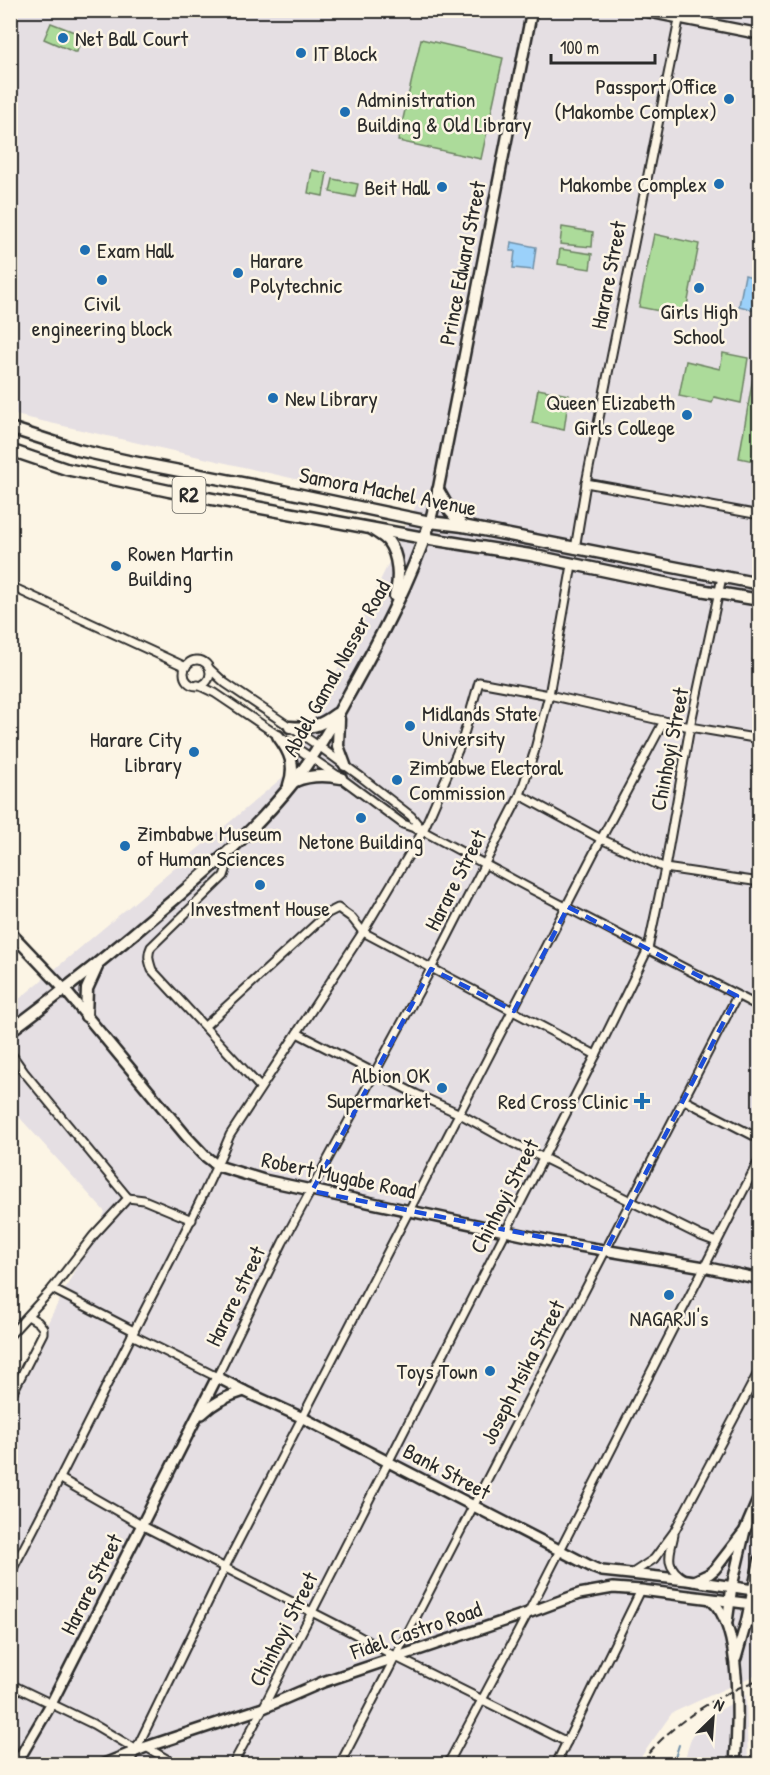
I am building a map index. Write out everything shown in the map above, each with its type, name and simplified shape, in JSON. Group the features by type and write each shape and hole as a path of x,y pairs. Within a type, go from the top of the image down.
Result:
{"highway":[{"name":"Samora Machel Avenue","path":"10,428 78,450 128,461 430,522 463,526 759,584"},
{"name":"Samora Machel Avenue","path":"10,450 66,469 107,479 424,538 530,555 759,600"},
{"path":"438,490 450,511 463,526"},
{"name":"Abdel Gamal Nasser Road","path":"10,1031 98,964 223,857 261,820 295,781 320,747 373,652 411,572 430,522"},
{"path":"370,527 387,540 396,555 398,587 392,612"},
{"path":"290,727 305,728 324,724 339,712"},
{"path":"339,712 338,746 345,765"},
{"path":"278,736 288,749 292,765 286,791"},
{"path":"295,781 305,777 325,775 341,778"},
{"path":"86,1016 85,997 98,964"}],"main road":[{"name":"Prince Edward Street","path":"430,522 532,10"},
{"path":"639,10 681,14 759,34"},
{"name":"Robert Mugabe Road","path":"10,932 65,990 187,1137 218,1166 312,1191 556,1242 704,1267 759,1279"},
{"name":"Bank Street","path":"218,1377 602,1571 756,1590"},
{"name":"Harare street","path":"196,1419 218,1377"},
{"path":"196,1419 212,1404 226,1396 244,1391"},
{"name":"Harare Street","path":"16,1764 51,1704 196,1419"},
{"path":"727,1624 729,1601 745,1530 759,1495"},
{"path":"691,1581 715,1569 745,1530"},
{"path":"735,1660 746,1623 755,1604 759,1558"},
{"name":"Fidel Castro Road","path":"104,1764 263,1708 323,1682 579,1594 613,1588 755,1604"},
{"path":"709,1598 719,1607 727,1624 735,1660 737,1702 735,1764"},
{"path":"746,1623 759,1614"}],"street":[{"name":"Harare Street","path":"575,549 586,483 681,14"},
{"path":"586,483 759,515"},
{"name":"Harare Street","path":"312,1191 431,969 520,795 549,695 572,565"},
{"name":"Chinhoyi Street","path":"232,1764 389,1463 648,949 690,727 722,577"},
{"path":"10,586 186,667"},
{"path":"423,831 411,816 345,765 225,683 206,662 191,661 186,667 184,674 193,685 215,693 341,778 403,824 423,831 759,1007"},
{"path":"198,686 207,682 211,670"},
{"path":"10,1574 61,1479 192,1220 230,1135 363,932 423,831 462,741 479,682 757,739 759,709"},
{"path":"129,1764 142,1749 225,1567 664,721"},
{"path":"520,795 601,839 665,868 759,882"},
{"path":"223,857 226,873 221,880 151,946 148,959 152,970 260,1087"},
{"path":"205,1026 328,913 338,908 352,918 363,932 596,1055"},
{"name":"Joseph Msika Street","path":"340,1764 737,996"},
{"path":"297,1033 700,1236 717,1242"},
{"path":"10,1052 128,1198 144,1200 192,1220"},
{"path":"684,1100 759,1139"},
{"path":"448,1764 528,1613 759,1158"},
{"name":"Harare street","path":"218,1377 268,1271 312,1191"},
{"path":"10,1335 52,1289 94,1235 128,1198"},
{"name":"Bank Street","path":"52,1289 218,1377"},
{"path":"10,1398 42,1339 43,1328 28,1316"},
{"path":"631,1574 654,1559 674,1532 759,1369"},
{"path":"61,1479 143,1526 396,1657 567,1742"},
{"path":"674,1532 669,1554 672,1569 691,1581"},
{"path":"556,1764 641,1590"},
{"path":"10,1684 176,1764"}],"highlighted area":[{"path":"568,907 737,996 606,1250 312,1191 431,969 514,1011"}],"shaded area":[{"path":"11,11 759,11 759,1673 672,1713 636,1764 11,1764 11,1394 105,1212 11,1108 11,1006 289,772 419,499 405,504 11,414"},
{"path":"746,1695 748,1764 683,1764 691,1739 701,1721"}],"green space":[{"name":"Net Ball Court","path":"51,23 82,35 77,52 44,39"},
{"path":"421,39 503,58 481,159 398,141"},
{"path":"312,170 327,173 323,196 308,193"},
{"path":"333,179 358,184 355,197 330,192"},
{"path":"562,227 593,232 592,247 560,244"},
{"path":"654,234 699,244 685,316 639,307"},
{"path":"560,249 592,254 590,269 558,264"},
{"path":"723,353 748,358 741,403 714,397 712,403 679,396 686,361 720,369"},
{"path":"756,360 760,360 759,462 739,458"},
{"path":"538,389 569,395 564,430 532,423"}],"water":[{"path":"511,242 536,247 533,270 513,268 515,251 510,251"},
{"path":"745,275 759,279 754,310 739,306"}],"waterway":[{"path":"673,1764 679,1745"}],"railway":[{"path":"640,1764 665,1736 694,1713 726,1694 760,1679"}],"place":[{"name":"Net Ball Court","path":"63,38"},
{"name":"IT Block","path":"301,53"},
{"name":"Passport Office (Makombe Complex)","path":"729,99"},
{"name":"Administration Building & Old Library","path":"345,112"},
{"name":"Makombe Complex","path":"719,184"},
{"name":"Beit Hall","path":"442,187"},
{"name":"Exam Hall","path":"85,250"},
{"name":"Harare Polytechnic","path":"238,273"},
{"name":"Civil engineering block","path":"102,280"},
{"name":"Girls High School","path":"699,288"},
{"name":"New Library","path":"273,398"},
{"name":"Queen Elizabeth Girls College","path":"687,415"},
{"name":"Rowen Martin Building","path":"116,566"},
{"name":"Midlands State University","path":"410,726"},
{"name":"Harare City Library","path":"194,752"},
{"name":"Zimbabwe Electoral Commission","path":"397,780"},
{"name":"Netone Building","path":"361,818"},
{"name":"Zimbabwe Museum of Human Sciences","path":"125,846"},
{"name":"Investment House","path":"260,885"},
{"name":"Albion OK Supermarket","path":"442,1088"},
{"name":"Red Cross Clinic","path":"642,1101"},
{"name":"NAGARJI's","path":"669,1295"},
{"name":"Toys Town","path":"490,1371"}]}
